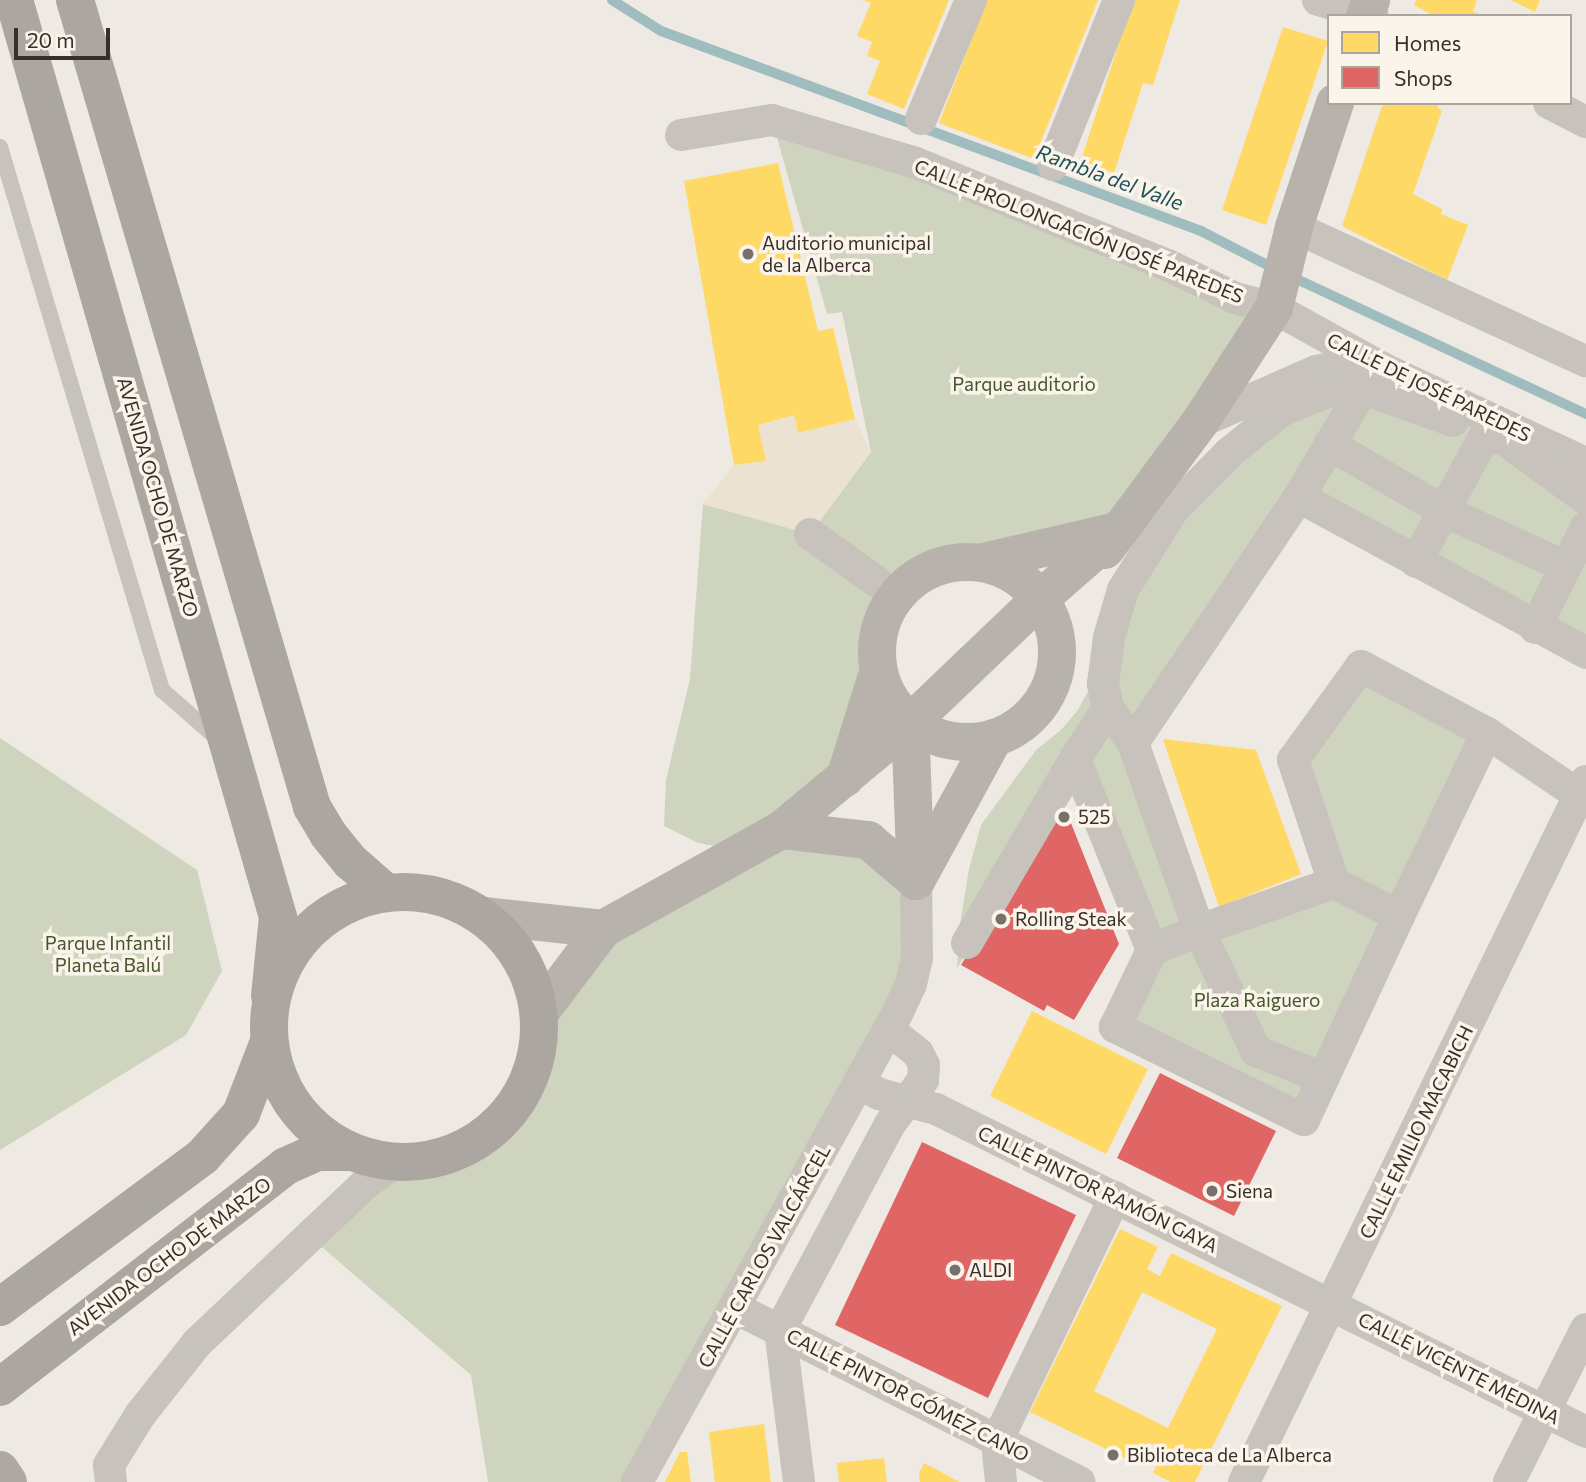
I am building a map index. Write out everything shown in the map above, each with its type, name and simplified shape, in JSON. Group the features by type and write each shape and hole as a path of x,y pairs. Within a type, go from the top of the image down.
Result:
{"highway":[{"path":"0,1470 8,1482"}],"main road":[{"name":"AVENIDA OCHO DE MARZO","path":"14,0 278,918 268,1044"},
{"path":"75,0 312,807 328,834 351,862 384,891"},
{"path":"541,1011 603,929 781,830 1047,610 1119,530 1200,422 1274,309 1294,227 1334,105"},
{"path":"983,562 1013,573 1047,610 1057,654 1051,685 1034,712 1022,723 994,738 963,743 932,736 910,723 891,702 878,673 876,642 885,611 904,586 921,573 951,562 983,562 1119,530"},
{"path":"845,778 878,673"},
{"path":"910,723 916,881"},
{"path":"916,881 994,738"},
{"path":"781,830 868,840 916,881"},
{"path":"270,996 292,948 326,915 384,891 431,892 484,916 603,929"},
{"path":"268,1044 282,1089 310,1126 349,1152 395,1163 448,1156 490,1133 521,1097 538,1054 541,1011 524,961 484,916"},
{"path":"0,1307 203,1156 242,1114 268,1044"},
{"name":"AVENIDA OCHO DE MARZO","path":"7,1381 286,1166 317,1152 349,1152"}],"street":[{"path":"921,119 971,0"},
{"path":"1053,165 1119,0"},
{"path":"1318,0 1369,11"},
{"path":"1553,105 1586,122"},
{"name":"CALLE PROLONGACIÓN JOSÉ PAREDES","path":"681,135 772,120 916,163 1172,267 1235,298 1274,309"},
{"path":"1294,227 1586,360"},
{"name":"CALLE DE JOSÉ PAREDES","path":"1274,309 1373,379 1586,463"},
{"path":"1200,422 1316,371 1342,366 1502,438 1586,499"},
{"path":"1133,743 1299,497 1329,444 1373,379"},
{"path":"1323,1078 1256,1051 1199,930 1133,743 1108,708 1103,684 1109,637 1123,590 1172,511 1229,453 1281,411 1327,392 1373,379"},
{"path":"1416,562 1483,439 1502,438"},
{"path":"1329,444 1442,510 1566,567"},
{"path":"1299,497 1535,628 1586,653"},
{"path":"1535,628 1586,527"},
{"path":"810,534 877,582"},
{"path":"1399,916 1334,883 1293,760 1361,666 1487,733 1582,788"},
{"path":"967,943 1074,759 1108,708"},
{"path":"1334,883 1199,930 1152,950 1115,1027 1304,1120 1487,733"},
{"path":"1074,759 1152,950"},
{"name":"CALLE EMILIO MACABICH","path":"1244,1482 1582,788"},
{"name":"CALLE CARLOS VALCÁRCEL","path":"637,1482 861,1084 911,984 917,959 916,881"},
{"path":"799,1482 780,1330 890,1124 923,1080 924,1065 918,1053 889,1030"},
{"name":"CALLE PINTOR RAMÓN GAYA","path":"861,1084 879,1094 936,1109 1333,1304"},
{"path":"111,1482 109,1465 140,1415 197,1343 366,1184 395,1163"},
{"path":"1001,1482 997,1441 1115,1197"},
{"name":"CALLE VICENTE MEDINA","path":"1333,1304 1586,1432"},
{"name":"CALLE PINTOR GÓMEZ CANO","path":"735,1308 1080,1482"},
{"path":"1509,1482 1586,1329"}],"lane":[{"path":"0,147 162,690 230,750"}],"green space":[{"name":"Parque auditorio","path":"772,120 1274,308 1119,530 983,562 951,562 921,573 904,586 885,611 876,642 878,673 845,778 782,830 868,840 916,881 917,959 637,1482 488,1482 471,1375 309,1236 395,1163 448,1156 490,1133 521,1097 538,1054 541,1011 603,929 742,851 698,843 664,826 666,780 690,679 703,504 810,534 871,452 842,312 827,314"},
{"name":"Plaza Raiguero","path":"1401,380 1586,487 1586,646 1304,504 1147,746 1208,918 1328,871 1290,759 1356,660 1493,728 1304,1125 1102,1029 1146,946 1077,772 957,968 960,924 969,869 981,825 1036,750 1061,730 1078,710 1094,680 1101,630 1275,403"},
{"name":"Parque Infantil Planeta Balú","path":"0,738 197,870 222,971 186,1035 0,1150"}],"shaded area":[{"path":"794,415 798,433 855,419 871,452 810,534 703,504 734,465 766,461 758,425"}],"building: Homes":[{"path":"863,0 949,0 904,109 867,94 880,61 867,56 872,42 857,36 871,3"},
{"path":"987,0 1098,0 1034,159 939,123"},
{"path":"1133,0 1180,0 1153,85 1143,83 1114,173 1080,163"},
{"path":"1416,0 1477,0 1473,11 1479,14 1430,14 1414,5"},
{"path":"1511,0 1540,0 1535,12"},
{"path":"1283,27 1327,41 1266,225 1222,210"},
{"path":"1382,105 1438,105 1442,111 1413,194 1442,209 1441,214 1468,225 1447,280 1342,226"},
{"name":"Auditorio municipal de la Alberca","path":"778,163 818,331 833,328 855,419 798,433 794,415 758,425 766,461 734,465 684,181"},
{"path":"1163,739 1256,750 1301,874 1219,907"},
{"path":"1032,1011 1148,1069 1106,1154 990,1096"},
{"path":"1120,1229 1158,1247 1147,1269 1160,1276 1171,1253 1282,1306 1195,1482 1171,1482 1153,1473 1164,1450 1152,1444 1141,1466 1030,1412","holes":["1142,1292 1217,1329 1168,1428 1094,1391"]},
{"path":"764,1424 771,1482 715,1482 709,1432"},
{"path":"680,1452 687,1452 691,1482 665,1482"},
{"path":"884,1458 887,1482 839,1482 837,1463"},
{"path":"924,1463 960,1482 920,1482 919,1473"}],"building: Shops":[{"path":"1063,803 1119,944 1074,1020 1047,1005 1044,1011 961,965"},
{"path":"1160,1073 1276,1131 1234,1216 1117,1158"},
{"name":"ALDI","path":"922,1142 1076,1215 988,1398 835,1325"}],"waterway":[{"name":"Rambla del Valle","path":"612,0 661,31 1201,231 1275,269"},
{"name":"Rambla del Valle","path":"1288,275 1586,414"}],"place":[{"name":"Auditorio municipal de la Alberca","path":"748,254"},
{"name":"525","path":"1064,817"},
{"name":"Rolling Steak","path":"1001,919"},
{"name":"Siena","path":"1212,1191"},
{"name":"ALDI","path":"955,1270"},
{"name":"Biblioteca de La Alberca","path":"1113,1455"}]}
